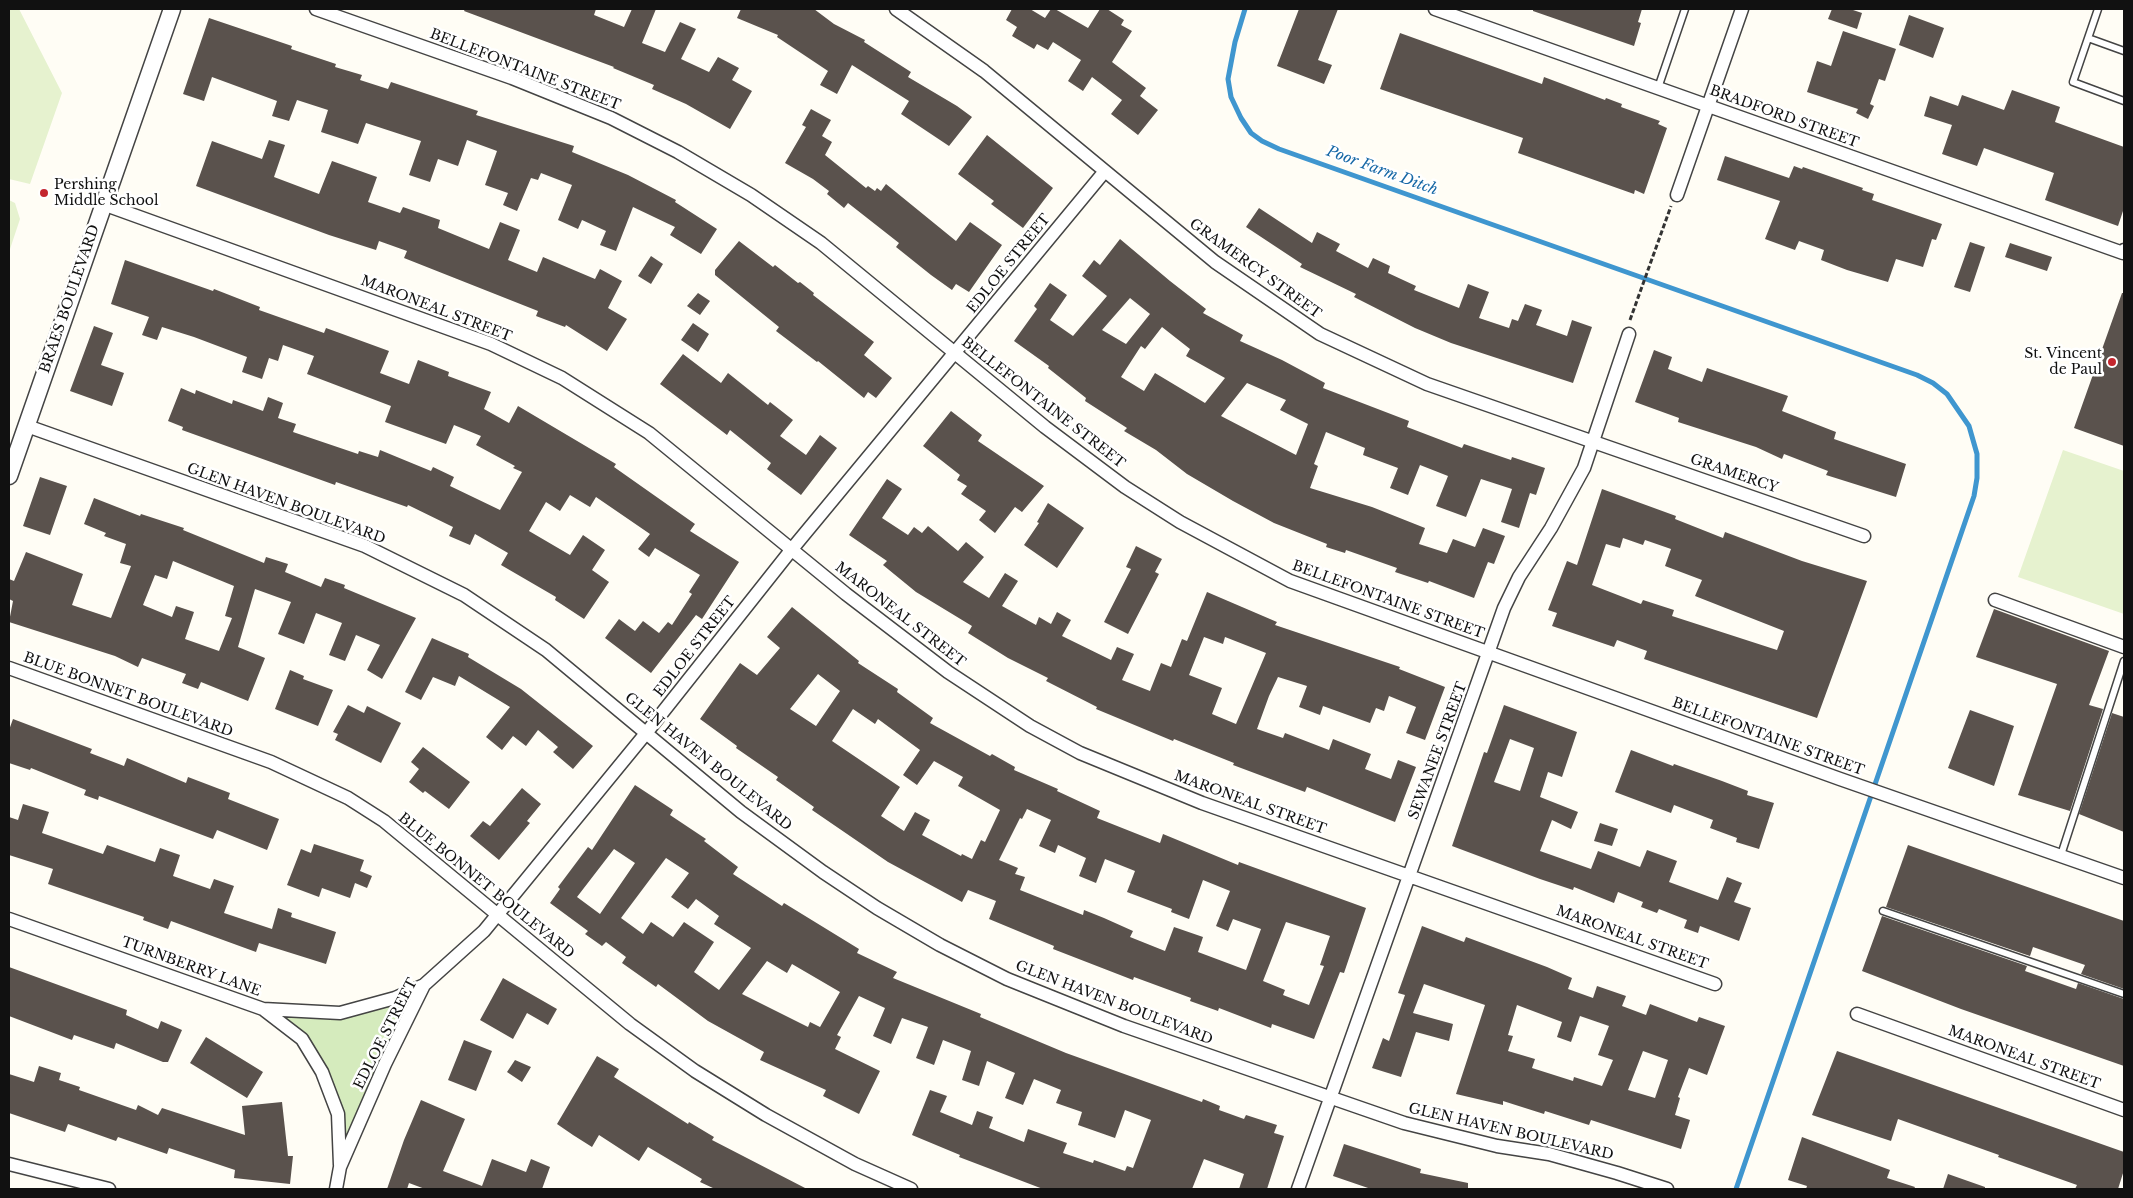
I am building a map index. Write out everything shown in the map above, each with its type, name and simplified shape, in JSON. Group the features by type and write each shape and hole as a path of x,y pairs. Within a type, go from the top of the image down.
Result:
{"street":[{"name":"BRAES BOULEVARD","path":"9,476 12,459 27,426 172,9"},
{"name":"BELLEFONTAINE STREET","path":"316,9 512,78 611,118 678,152 751,195 821,243 1045,427 1125,487 1180,522 1290,581 1840,779 2124,878"},
{"name":"GRAMERCY STREET","path":"896,9 984,71 1215,262 1320,334 1427,384 1593,441"},
{"name":"BRADFORD STREET","path":"1435,9 2124,252"},
{"path":"1677,195 1742,9"},
{"name":"EDLOE STREET","path":"336,1189 340,1167 385,1064 424,984 484,931 647,732 792,549 1105,171"},
{"name":"MARONEAL STREET","path":"103,204 491,344 562,378 649,433 846,594 948,672 1030,726 1080,753 1202,803 1715,984"},
{"name":"SEWANEE STREET","path":"1298,1189 1504,608 1519,577 1551,528 1584,468 1629,334"},
{"name":"GLEN HAVEN BOULEVARD","path":"27,426 365,546 464,595 546,650 647,732 740,812 869,903 940,945 1007,979 1069,1005 1330,1098 1449,1136 1549,1154 1666,1189"},
{"name":"GRAMERCY","path":"1593,441 1864,536"},
{"path":"1994,600 2124,647"},
{"name":"BLUE BONNET BOULEVARD","path":"9,668 271,762 310,779 384,821 630,1024 695,1071 782,1124 855,1164 911,1189"},
{"name":"TURNBERRY LANE","path":"9,918 263,1009 340,1013 395,998 424,984"},
{"path":"263,1009 302,1040 322,1072 338,1114 340,1167"},
{"name":"MARONEAL STREET","path":"1857,1014 2124,1110"},
{"path":"9,1164 109,1189"}],"lane":[{"path":"1658,88 1686,9"},
{"path":"2098,9 2073,82 2124,101"},
{"path":"2088,38 2124,51"},
{"path":"2060,855 2124,661"},
{"path":"1882,911 2124,994"}],"path":[{"path":"1634,305 1677,195"}],"green space":[{"path":"9,9 19,9 62,93 30,184 9,179"},
{"path":"9,200 15,203 20,219 9,252"},
{"path":"2063,450 2124,471 2124,614 2018,577"},
{"path":"424,985 340,1167 338,1114 302,1039 263,1009 340,1013"}],"building":[{"path":"465,9 596,9 594,15 624,27 632,9 656,9 642,43 665,52 680,22 696,29 681,59 709,72 718,57 739,68 732,80 752,91 730,129 686,104 652,89 654,85 614,67 464,11"},
{"path":"741,9 814,9 834,24 865,40 864,42 911,72 908,77 972,117 949,146 901,114 909,101 852,65 837,94 820,85 828,71 777,37 778,35 737,18"},
{"path":"1012,9 1030,9 1045,18 1051,9 1055,9 1088,28 1100,9 1107,9 1124,20 1121,25 1132,31 1112,62 1146,88 1140,96 1158,110 1138,135 1111,114 1122,100 1092,77 1083,91 1068,81 1081,60 1053,42 1048,50 1037,44 1034,49 1012,36 1017,27 1006,20"},
{"path":"1299,9 1338,9 1318,60 1332,65 1324,84 1277,66"},
{"path":"1533,9 1642,9 1638,22 1641,23 1634,46 1533,11"},
{"path":"1832,9 1850,9 1862,13 1857,29 1828,19"},
{"path":"1909,15 1944,28 1933,58 1899,45"},
{"path":"209,18 292,46 291,49 336,64 335,67 362,75 360,80 388,89 391,82 478,111 476,115 574,146 572,152 628,175 676,200 675,202 717,229 701,254 670,235 675,227 633,207 616,251 600,245 606,231 582,220 578,229 558,220 572,185 541,173 538,180 531,178 517,211 503,205 508,193 485,185 497,151 467,140 458,166 438,159 430,182 409,175 421,141 366,123 358,144 321,132 328,110 297,100 289,121 272,116 277,101 212,77 204,101 183,94"},
{"path":"1843,31 1896,49 1885,81 1879,79 1870,104 1874,106 1868,119 1856,113 1858,109 1807,92 1817,61 1831,66"},
{"path":"1400,33 1542,84 1544,77 1605,100 1606,98 1622,104 1621,107 1660,121 1658,124 1667,128 1644,194 1635,190 1634,194 1518,153 1523,138 1380,89"},
{"path":"2012,90 2060,107 2055,122 2124,147 2124,208 2118,226 2045,200 2054,173 1984,148 1977,166 1942,154 1952,125 1924,116 1930,96 1958,106 1962,95 2004,110"},
{"path":"811,109 831,120 822,136 832,142 825,155 866,188 868,186 875,191 877,188 881,191 886,184 956,241 970,222 1002,245 969,292 956,284 952,290 896,247 899,243 848,203 844,208 827,194 829,191 813,179 785,163 806,127 802,125"},
{"path":"987,135 1053,188 1023,228 991,204 994,201 958,174"},
{"path":"269,140 285,145 274,177 319,194 332,161 377,177 368,202 400,213 403,207 440,220 438,228 489,249 500,222 520,230 508,260 537,272 543,257 595,279 600,269 622,281 608,308 627,319 607,351 566,325 565,327 536,316 538,311 404,258 407,251 379,241 376,250 329,235 196,186 212,141 262,159"},
{"path":"1725,156 1789,178 1794,166 1802,169 1803,167 1863,188 1862,190 1874,194 1872,200 1942,224 1936,240 1932,239 1923,267 1896,259 1888,282 1847,270 1821,260 1824,250 1799,241 1795,250 1765,239 1780,201 1717,180"},
{"path":"1259,208 1312,243 1317,232 1340,244 1336,251 1368,268 1373,258 1390,266 1388,273 1416,286 1414,290 1459,308 1468,284 1489,292 1479,318 1509,328 1512,319 1518,321 1525,304 1542,310 1536,325 1567,336 1572,320 1592,327 1573,383 1451,343 1415,328 1354,297 1356,294 1300,267 1302,264 1246,227"},
{"path":"1120,239 1206,309 1203,313 1243,335 1240,341 1282,360 1325,383 1323,388 1409,421 1407,427 1462,448 1464,444 1511,460 1512,457 1545,468 1536,495 1530,493 1519,528 1501,522 1512,489 1481,479 1466,517 1436,506 1448,476 1420,465 1408,495 1390,488 1398,468 1363,455 1365,448 1326,432 1314,464 1318,466 1310,488 1372,507 1425,528 1419,544 1447,553 1453,539 1475,547 1483,528 1505,536 1494,564 1488,562 1474,598 1429,581 1428,583 1395,572 1397,568 1346,550 1345,553 1326,547 1327,544 1274,523 1233,501 1187,474 1156,450 1124,431 1127,428 1085,401 1086,398 1048,368 1049,366 1014,341 1037,309 1034,306 1050,283 1067,295 1050,320 1073,336 1107,296 1082,276 1094,260 1100,265","holes":["1130,298 1150,314 1126,344 1102,330","1162,327 1190,349 1186,356 1225,378 1205,403 1155,373 1144,391 1121,377 1141,346 1145,349","1247,383 1286,400 1280,410 1308,424 1296,455 1221,416"]},
{"path":"739,241 773,267 775,265 798,283 800,282 814,293 813,295 874,342 864,355 892,378 876,398 868,392 864,398 818,361 776,331 779,327 715,275 715,270"},
{"path":"1970,242 1985,247 1970,292 1954,287"},
{"path":"2010,243 2052,257 2047,271 2005,257"},
{"path":"651,256 663,264 651,284 638,276"},
{"path":"125,260 213,291 214,289 260,307 259,310 324,333 326,328 389,351 380,373 409,384 418,360 449,372 448,376 491,392 484,409 509,423 518,406 616,464 614,467 695,524 690,531 739,562 702,619 696,615 651,673 605,638 619,619 635,631 643,621 659,633 668,622 672,625 692,594 689,592 700,575 655,548 649,557 638,549 650,534 596,497 590,507 570,495 560,511 546,502 529,531 570,555 583,535 605,550 592,570 609,582 584,619 555,600 556,597 501,565 508,553 475,534 470,545 449,536 453,527 408,505 407,507 336,482 335,485 182,430 183,427 168,421 181,388 195,394 196,390 232,404 233,400 263,411 268,397 283,403 278,418 296,424 293,432 358,454 359,451 378,457 380,450 431,471 433,467 454,477 450,486 500,510 522,472 513,468 515,466 476,445 481,436 454,425 446,444 385,422 391,406 307,374 314,356 283,345 278,361 269,358 262,379 242,372 247,357 194,337 162,327 157,340 142,335 149,317 111,304"},
{"path":"698,293 710,301 700,315 687,306"},
{"name":"St. Vincent de Paul","path":"2122,293 2124,293 2124,446 2074,428"},
{"path":"693,323 709,334 698,352 681,340"},
{"path":"94,326 113,333 101,365 124,373 112,406 70,391"},
{"path":"1654,350 1672,357 1668,369 1702,382 1707,368 1788,396 1782,411 1836,432 1834,439 1906,464 1896,497 1826,475 1828,471 1784,454 1782,459 1756,447 1678,422 1679,418 1635,402"},
{"path":"683,354 721,383 728,373 768,405 770,402 793,420 780,436 806,455 820,435 837,448 801,495 767,469 771,463 730,430 727,435 660,384"},
{"path":"951,411 982,435 978,441 1044,486 1022,512 1015,507 995,533 979,520 986,511 961,494 967,486 957,480 960,475 923,446"},
{"path":"40,477 67,486 50,535 23,526"},
{"path":"887,479 902,489 882,518 908,535 914,527 922,533 928,526 958,551 966,542 984,557 963,582 989,598 1005,573 1018,581 1002,606 1036,625 1039,617 1051,624 1057,612 1071,620 1062,636 1111,660 1117,647 1134,654 1122,680 1150,691 1161,663 1171,667 1182,639 1187,641 1207,592 1277,622 1275,625 1400,667 1399,669 1445,687 1425,740 1406,733 1416,707 1389,696 1384,711 1376,708 1370,723 1323,706 1320,715 1299,707 1307,686 1278,677 1269,696 1257,729 1283,738 1285,733 1329,750 1333,739 1371,754 1365,769 1391,779 1398,760 1416,767 1395,822 1307,787 1305,792 1233,765 1234,763 1174,739 1173,741 1096,709 1097,707 1046,681 1048,678 1008,658 968,633 972,626 916,592 883,565 887,561 849,535","holes":["1204,637 1223,644 1225,637 1266,653 1236,724 1212,714 1222,688 1189,675"]},
{"path":"1602,489 1676,516 1675,519 1723,538 1725,532 1802,561 1867,581 1817,718 1644,659 1647,651 1617,640 1614,647 1552,626 1557,613 1548,610 1567,561 1577,565","holes":["1623,538 1643,545 1645,540 1671,549 1665,566 1702,580 1695,596 1784,631 1777,650 1672,616 1674,610 1643,600 1641,604 1592,585 1606,544 1620,548"]},
{"path":"94,498 140,516 141,514 184,528 183,530 264,563 266,557 288,564 285,572 321,587 325,578 345,585 344,588 416,618 382,679 367,670 380,645 356,635 345,661 329,655 342,623 316,613 304,644 278,634 291,602 255,589 238,647 265,658 248,701 201,682 198,689 182,683 186,674 142,658 138,667 115,656 9,622 13,601 9,599 9,579 14,581 26,552 83,574 72,605 111,618 131,566 120,563 126,544 104,536 106,533 84,524","holes":["173,561 234,586 225,616 232,618 219,651 185,639 194,612 176,606 172,617 143,605 155,575 167,579"]},
{"path":"1048,503 1084,528 1057,568 1024,545 1039,523 1037,522"},
{"path":"1136,546 1162,559 1155,572 1159,574 1128,634 1104,622 1131,569 1126,567"},
{"path":"792,607 859,661 858,663 898,689 897,692 933,718 930,723 990,756 992,754 1015,767 1014,770 1058,789 1057,791 1100,811 1097,818 1160,843 1163,834 1238,865 1239,862 1366,908 1344,973 1340,972 1314,1039 1272,1024 1271,1028 1219,1008 1218,1011 1190,1001 1191,998 1134,977 1133,980 1053,949 1054,946 989,919 996,901 968,890 962,902 888,862 812,810 814,807 776,780 778,777 736,748 737,746 700,719 740,663 757,675 780,648 767,637","holes":["818,674 840,691 816,726 790,709","853,709 875,724 878,719 920,750 903,775 917,785 934,761 963,777 958,786 1000,810 985,842 981,840 972,859 962,854 961,856 922,835 930,820 915,812 904,831 881,816 900,787 832,741","1027,809 1051,820 1039,846 1055,853 1058,845 1086,858 1079,876 1096,883 1105,859 1135,871 1127,892 1172,909 1171,912 1189,919 1203,880 1230,891 1216,926 1228,931 1233,919 1261,929 1246,970 1198,952 1203,937 1174,927 1165,951 1130,937 1133,931 1104,918 1084,910 1083,915 1020,890 1025,877 1015,874 1018,868 999,860 1020,818 1022,819","1286,922 1330,936 1320,965 1324,966 1309,1005 1283,995 1285,990 1263,981"]},
{"path":"1994,609 2109,651 2089,705 2103,709 2070,811 2018,795 2057,684 1976,657"},
{"path":"432,638 469,654 468,657 521,689 593,746 573,769 553,752 558,747 538,730 526,746 513,736 502,750 486,737 510,707 459,676 455,686 433,677 421,700 405,692"},
{"path":"290,670 304,676 303,679 333,690 318,726 275,709"},
{"path":"348,705 364,713 367,706 401,723 381,763 335,740 338,734 333,732"},
{"path":"1504,705 1577,732 1562,777 1548,772 1540,797 1578,812 1571,829 1552,820 1540,851 1591,869 1598,851 1640,867 1647,850 1677,861 1669,882 1718,900 1727,877 1742,883 1734,902 1751,908 1739,941 1700,926 1698,933 1684,928 1687,920 1659,909 1657,913 1641,907 1643,902 1618,892 1614,903 1574,887 1573,890 1540,879 1452,846 1484,752 1487,753","holes":["1510,739 1534,748 1520,791 1494,782"]},
{"path":"1970,710 2014,726 1994,786 1948,768"},
{"path":"2112,713 2124,717 2124,832 2079,814"},
{"path":"13,719 92,749 90,753 124,766 127,758 186,783 188,777 230,793 228,799 279,819 267,850 217,830 213,839 99,796 98,800 84,795 86,790 31,768 30,770 9,763 9,730"},
{"path":"423,747 470,782 449,809 409,782 419,769 411,762"},
{"path":"1631,750 1673,766 1674,764 1722,781 1748,791 1747,795 1774,803 1759,849 1736,842 1737,838 1710,828 1713,820 1674,805 1671,813 1615,792"},
{"path":"635,785 673,810 670,815 706,839 704,841 738,867 733,874 782,906 784,903 859,949 857,953 897,972 893,978 981,1014 980,1017 1066,1053 1202,1102 1203,1099 1220,1106 1219,1110 1244,1119 1246,1115 1277,1125 1274,1133 1284,1136 1267,1189 1239,1189 1244,1174 1204,1159 1192,1189 1043,1189 959,1157 960,1155 912,1135 930,1090 947,1096 940,1112 972,1125 977,1111 993,1117 989,1128 1024,1142 1028,1129 1067,1143 1063,1153 1093,1163 1094,1160 1125,1171 1127,1166 1133,1168 1151,1120 1125,1110 1115,1138 1078,1125 1082,1112 1056,1103 1061,1090 1034,1079 1023,1105 1005,1098 1015,1073 987,1061 979,1086 962,1080 971,1051 943,1040 934,1065 916,1058 928,1027 902,1018 891,1044 873,1036 885,1008 859,996 837,1035 841,1037 835,1049 880,1071 859,1114 823,1096 826,1090 760,1060 764,1052 708,1021 658,984 656,987 622,963 626,957 606,942 602,946 585,934 588,931 550,903 560,889 558,887 588,847 592,850","holes":["614,849 635,863 600,914 577,897","666,858 689,873 671,897 688,909 696,899 719,916 714,924 751,948 719,990 694,972 714,942 684,922 673,937 651,922 643,934 621,918","767,961 787,973 792,964 840,992 820,1027 810,1022 808,1027 742,994"]},
{"path":"522,788 541,804 527,821 530,823 499,860 470,836 483,821 490,826"},
{"path":"23,804 49,812 42,833 103,854 107,845 155,862 160,848 180,855 173,876 210,889 214,879 234,886 224,913 272,929 278,908 292,913 291,917 336,932 326,964 259,943 256,952 171,921 168,929 143,920 144,917 48,884 53,869 9,855 9,817 18,820"},
{"path":"1600,823 1618,829 1612,846 1594,841"},
{"path":"314,844 364,860 360,871 372,876 367,888 355,883 350,898 322,888 319,897 287,885 301,849 311,853"},
{"path":"1908,845 2124,921 2124,989 2081,974 2085,965 2033,947 2030,956 1886,907"},
{"path":"1882,916 2027,966 2025,971 2076,989 2078,983 2124,999 2124,1066 1961,1009 1862,971"},
{"path":"1422,926 1464,942 1466,937 1547,967 1572,978 1568,989 1593,998 1597,986 1626,996 1622,1006 1646,1015 1650,1004 1697,1022 1699,1017 1725,1026 1707,1075 1689,1068 1678,1097 1680,1098 1675,1115 1690,1120 1681,1149 1591,1120 1589,1125 1545,1111 1544,1114 1503,1101 1503,1105 1456,1094 1485,1005 1424,984 1413,1013 1453,1024 1449,1041 1416,1032 1401,1077 1372,1068 1383,1038 1389,1041 1405,995 1398,993","holes":["1517,1005 1562,1022 1557,1037 1571,1042 1580,1016 1609,1026 1598,1055 1613,1060 1602,1086 1574,1077 1573,1081 1532,1068 1535,1059 1508,1051 1513,1036 1508,1035","1643,1051 1668,1060 1655,1098 1628,1090"]},
{"path":"9,967 127,1010 126,1015 158,1029 161,1021 182,1030 168,1062 163,1062 116,1043 114,1049 74,1035 72,1040 9,1016"},
{"path":"503,978 557,1009 548,1025 527,1013 513,1039 480,1020"},
{"path":"206,1037 263,1072 247,1098 190,1063"},
{"path":"464,1040 492,1051 476,1091 448,1080"},
{"path":"1837,1051 2124,1152 2124,1170 2118,1189 2075,1189 2077,1185 1898,1119 1891,1141 1812,1115"},
{"path":"597,1056 619,1069 614,1077 688,1124 689,1122 714,1137 712,1140 807,1189 715,1189 700,1182 702,1179 648,1147 639,1161 599,1135 592,1147 573,1135 557,1124"},
{"path":"515,1060 531,1067 522,1082 507,1072"},
{"path":"39,1066 61,1073 59,1080 80,1087 79,1090 136,1110 138,1105 158,1115 162,1108 245,1135 242,1106 282,1102 288,1156 293,1156 290,1184 234,1178 235,1170 169,1148 167,1154 118,1137 116,1141 68,1124 65,1132 9,1113 9,1074 34,1082"},
{"path":"421,1100 465,1119 443,1171 482,1186 492,1159 526,1172 531,1159 550,1167 542,1189 425,1189 409,1183 407,1189 387,1189 404,1140"},
{"path":"1802,1137 1890,1170 1887,1178 1915,1187 1914,1189 1806,1189 1807,1186 1788,1180"},
{"path":"1344,1144 1421,1169 1420,1173 1468,1183 1468,1189 1371,1189 1333,1176"},
{"path":"1948,1174 1985,1187 1985,1189 1943,1189"}],"waterway":[{"name":"Poor Farm Ditch","path":"1245,9 1235,42 1228,79 1231,97 1241,118 1251,133 1262,141 1279,149 1917,375 1933,383 1947,394 1969,426 1977,454 1977,478 1974,496 1736,1189"}],"place":[{"name":"Pershing Middle School","path":"44,193"},
{"name":"St. Vincent de Paul","path":"2112,362"}]}
